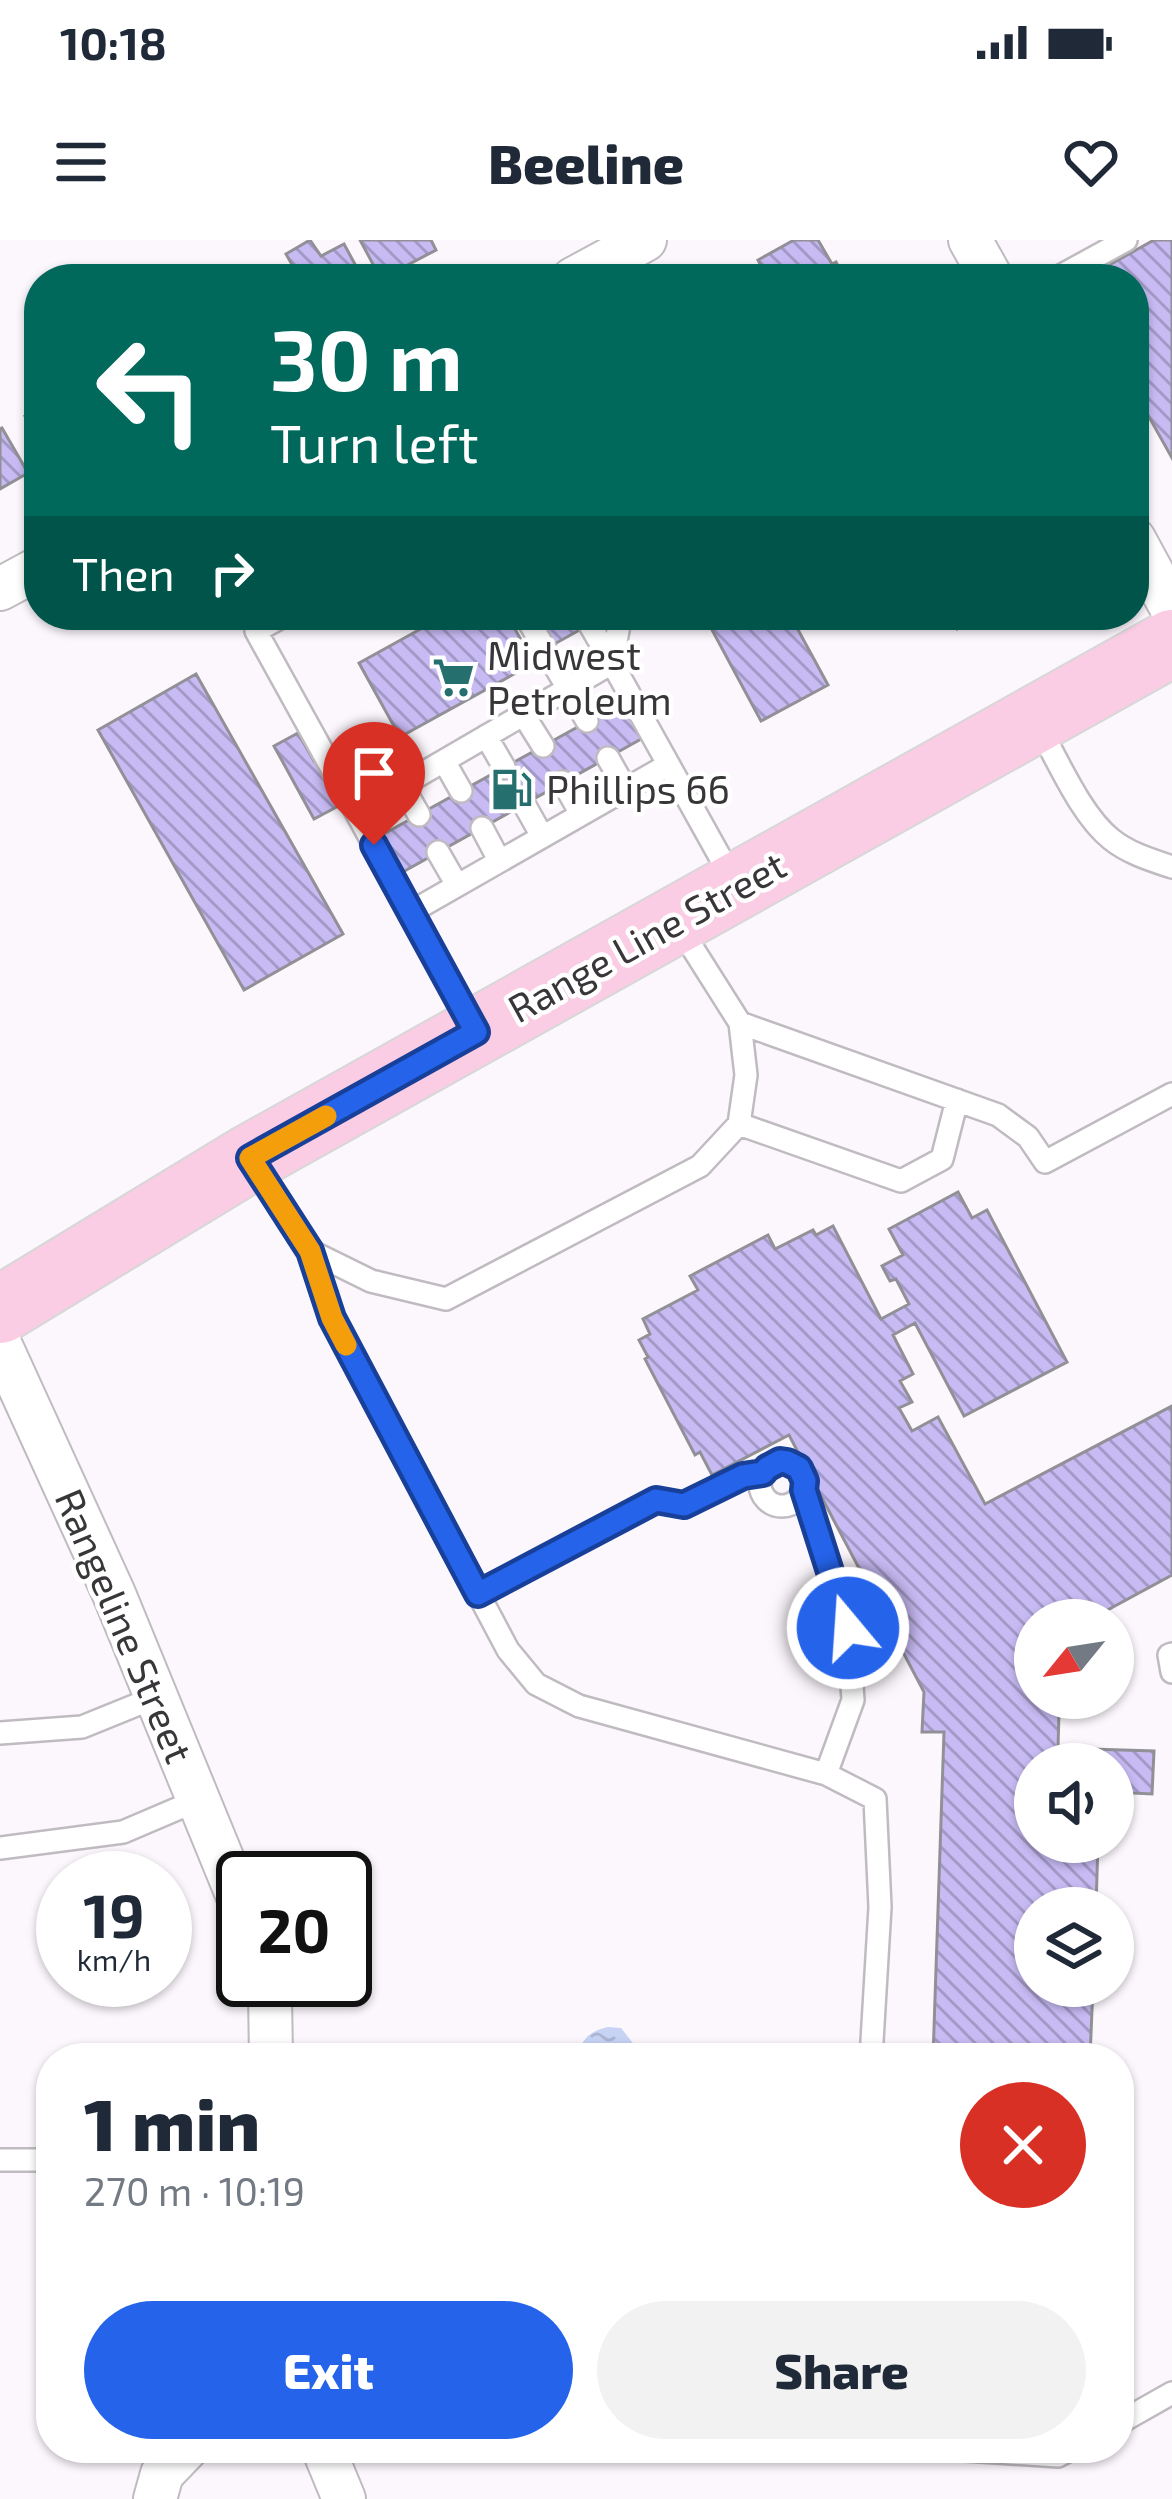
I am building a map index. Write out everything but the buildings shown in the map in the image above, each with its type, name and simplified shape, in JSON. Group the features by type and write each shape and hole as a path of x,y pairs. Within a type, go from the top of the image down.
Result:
{"main road":[{"name":"Range Line Street","path":"0,1310 250,1158 1172,643"}],"street":[{"path":"601,264 645,240"},
{"path":"1152,556 1172,609"},
{"name":"Rangeline Street","path":"0,1344 104,1574 219,1851"},
{"path":"270,2007 271,2043"},
{"path":"155,2499 162,2474 173,2463"},
{"path":"329,2463 344,2499"}],"lane":[{"path":"1082,264 1126,240"},
{"path":"258,630 476,1032"},
{"path":"534,630 587,721"},
{"path":"593,630 737,887"},
{"path":"612,663 618,630"},
{"path":"356,812 612,663"},
{"path":"523,714 542,746"},
{"path":"1035,720 1085,809 1110,838 1142,857 1172,867"},
{"path":"486,736 504,767"},
{"path":"608,758 626,788"},
{"path":"444,761 461,791"},
{"path":"412,912 668,765"},
{"path":"563,782 581,814"},
{"path":"402,785 418,815"},
{"path":"524,804 542,836"},
{"path":"482,828 500,860"},
{"path":"438,852 457,885"},
{"path":"310,1251 371,1281 446,1299 700,1166 739,1124 746,1075 740,1023 675,920"},
{"path":"740,1023 998,1115 1028,1137 1045,1162 1172,1094"},
{"path":"739,1124 901,1180 942,1159 957,1100"},
{"path":"250,1158 310,1251 332,1318 508,1650 536,1684 580,1706 826,1774 874,1799 880,1907 872,2043"},
{"path":"804,1490 789,1505 773,1504 760,1487 763,1473 780,1461 793,1464 803,1474 848,1628 854,1700 826,1774"},
{"path":"478,1594 656,1500 684,1505 743,1476 763,1473"},
{"path":"1172,1654 1172,1672"},
{"path":"0,1733 82,1727 156,1697"},
{"path":"0,1848 123,1832 198,1800"},
{"path":"0,2160 36,2159"},
{"path":"1134,2414 1172,2393"}],"water":[{"path":"621,2028 633,2043 583,2043 596,2031"}],"slow traffic":[{"path":"326,1116 250,1158 310,1251 346,1345"}],"place":[{"name":"Midwest Petroleum","path":"453,678"},
{"name":"Phillips 66","path":"512,790"}],"route":[{"path":"374,845 476,1032 250,1158 310,1251 332,1318 478,1594 656,1500 684,1505 743,1476 763,1473 780,1461 793,1464 803,1474 848,1628"}]}
